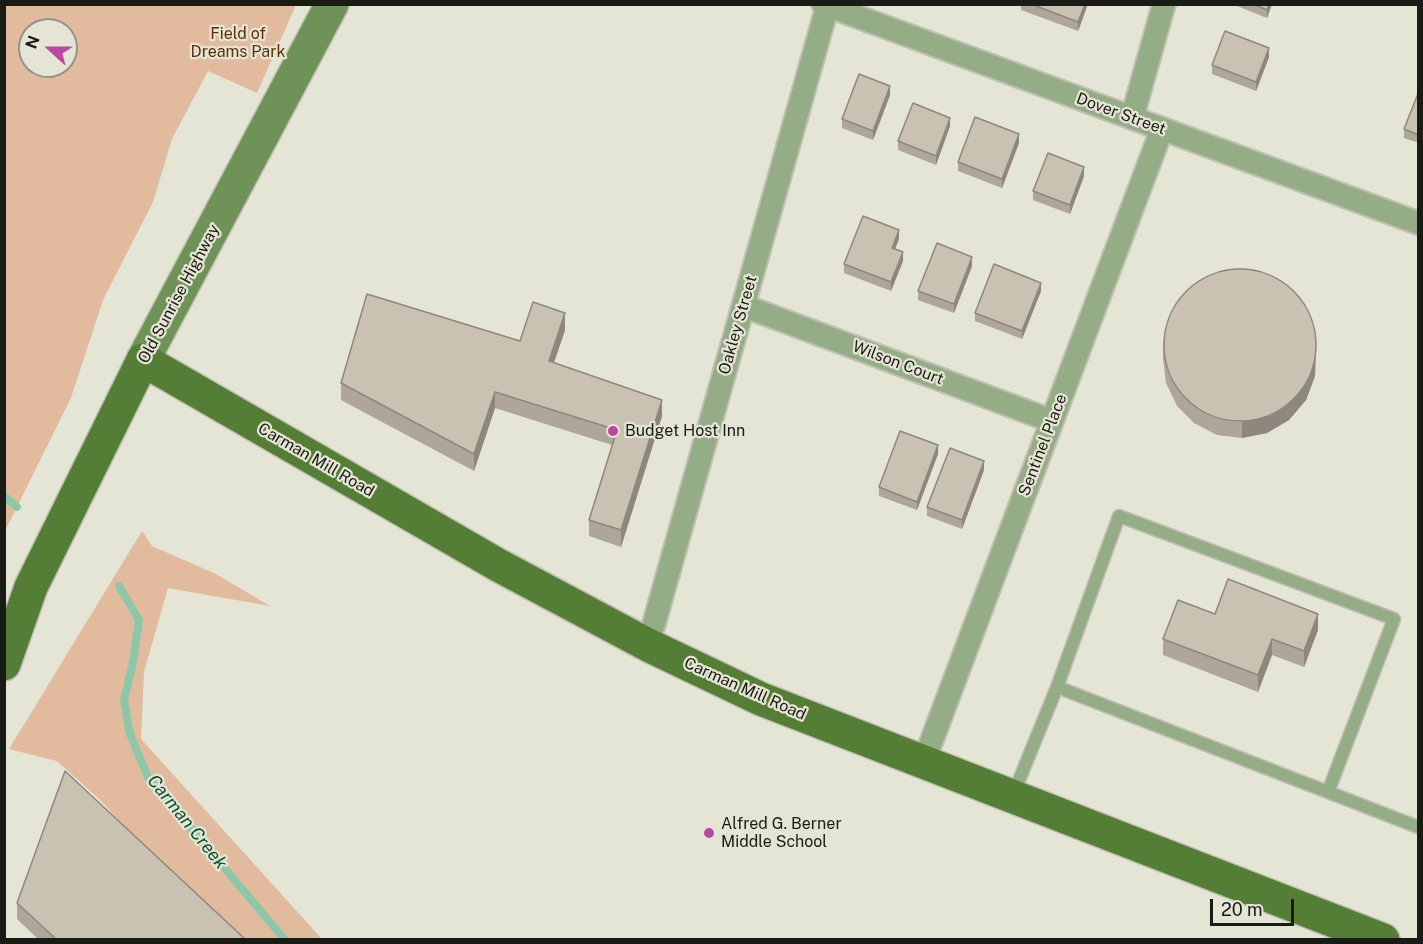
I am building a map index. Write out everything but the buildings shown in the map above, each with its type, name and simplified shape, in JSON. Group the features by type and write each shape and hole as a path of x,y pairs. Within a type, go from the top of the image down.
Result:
{"main road":[{"name":"Old Sunrise Highway","path":"4,664 31,586 143,360 332,4"},
{"name":"Carman Mill Road","path":"143,360 498,565 648,645 761,699 1383,939"},
{"name":"Old Sunrise Highway","path":"4,624 31,586"}],"street":[{"path":"1132,118 1164,4"},
{"name":"Dover Street","path":"826,5 1419,223"},
{"name":"Oakley Street","path":"648,645 826,5"},
{"name":"Sentinel Place","path":"924,762 1162,129"},
{"name":"Wilson Court","path":"744,306 1052,421"}],"lane":[{"path":"1012,796 1057,687 1119,516 1394,619 1328,792"},
{"path":"1057,687 1419,827"}],"green space":[{"name":"Field of Dreams Park","path":"5,4 296,5 257,93 208,71 172,139 153,202 103,300 71,398 5,531"},
{"path":"142,531 152,546 216,574 270,606 168,588 144,672 141,739 322,939 228,939 100,800 57,761 9,749"}],"waterway":[{"name":"Carman Creek","path":"4,496 17,507"},
{"name":"Carman Creek","path":"119,586 139,620 133,662 124,700 130,734 148,777 285,940"}],"place":[{"name":"Budget Host Inn","path":"613,431"},
{"name":"Alfred G. Berner Middle School","path":"709,833"}]}
